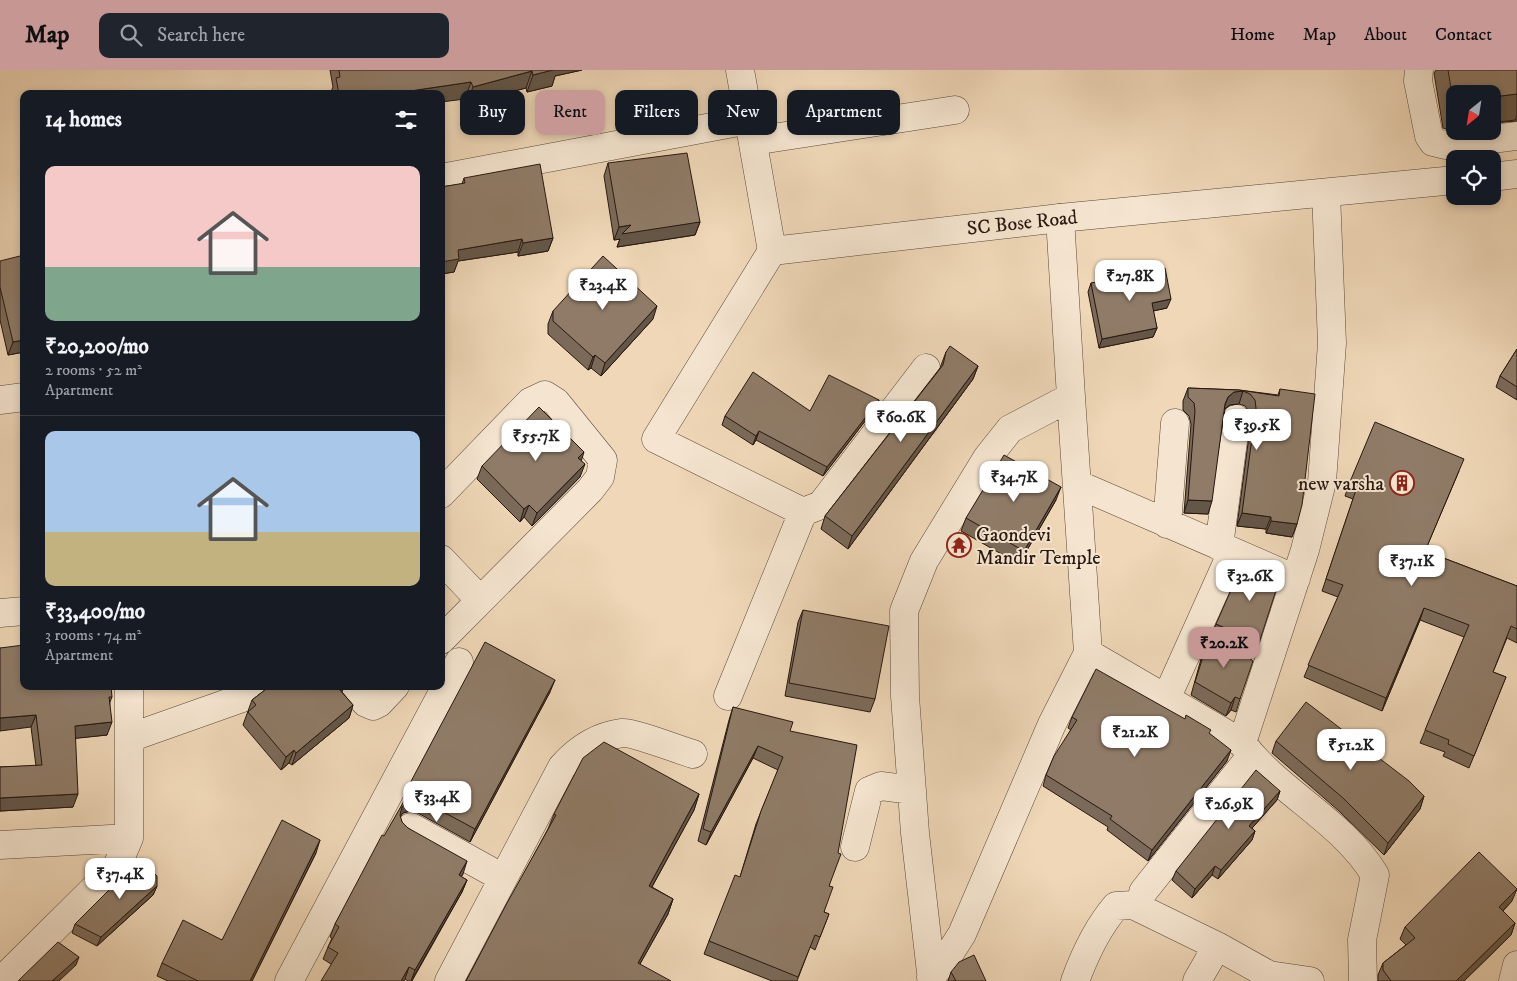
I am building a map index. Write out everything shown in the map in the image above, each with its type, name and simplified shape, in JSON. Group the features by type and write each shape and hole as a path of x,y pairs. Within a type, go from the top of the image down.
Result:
{"street":[{"path":"740,70 744,90"},
{"path":"1419,70 1420,90 1429,136 1433,142 1445,146 1517,136"},
{"path":"777,127 955,110"},
{"path":"445,177 719,135"},
{"path":"752,135 772,251 656,439 803,512 821,506 926,368"},
{"path":"1501,176 1517,174"},
{"name":"SC Bose Road","path":"772,251 1060,218 1446,181"},
{"path":"1144,892 1246,750 1322,482 1327,436 1332,343 1326,193"},
{"path":"932,979 962,934 1052,724 1088,653 1060,218"},
{"path":"445,490 530,402 545,395 556,402 603,460 600,477 590,490 445,636"},
{"path":"932,979 915,833 905,696 904,612 924,561 958,502 987,458 1010,429 1071,397"},
{"path":"0,400 20,398"},
{"path":"1166,699 1226,549 1236,419"},
{"path":"1168,524 1175,423"},
{"path":"1076,484 1296,579"},
{"path":"728,696 803,512"},
{"path":"445,563 480,600"},
{"path":"0,613 20,611"},
{"path":"1088,653 1166,699 1246,750 1329,822 1366,860 1375,875 1362,940 1363,981"},
{"path":"289,981 460,662"},
{"path":"1,981 117,866 129,838 129,690"},
{"path":"129,738 242,698 250,690"},
{"path":"354,690 366,703 373,706 379,703 392,690"},
{"path":"449,981 562,767 574,753 592,742 624,733 693,754"},
{"path":"855,847 869,791 881,786 912,790"},
{"path":"410,827 503,878"},
{"path":"0,844 129,838"},
{"path":"1075,981 1084,958 1104,919 1116,906 1133,905 1217,946 1269,975 1310,981"},
{"path":"1197,981 1217,946"},
{"path":"1513,981 1517,965"}],"building":[{"path":"339,70 553,70 533,75 532,71 473,87 471,82 417,90 338,90 336,78 340,77"},
{"path":"1448,70 1517,70 1517,94 1501,96 1501,85 1450,85"},
{"path":"687,153 700,222 622,234 631,225 619,227 608,163"},
{"path":"540,164 553,238 523,243 522,239 458,250 459,259 445,261 445,186 465,183 464,178"},
{"path":"20,256 20,341 13,342 0,287 0,261"},
{"path":"603,256 657,306 605,363 595,355 593,357 553,321 553,311"},
{"path":"1165,268 1171,299 1152,303 1157,328 1102,339 1091,283"},
{"path":"950,346 978,366 852,536 825,516 943,365 946,352"},
{"path":"1517,349 1517,387 1500,376"},
{"path":"753,372 810,411 829,375 879,400 827,467 759,431 756,436 725,416"},
{"path":"1188,388 1239,390 1279,396 1280,389 1315,394 1302,505 1297,524 1271,521 1271,517 1242,513 1256,408 1255,400 1250,394 1243,391 1234,392 1228,397 1225,404 1212,501 1188,500 1195,411 1194,403 1188,397"},
{"path":"539,407 584,452 578,458 585,464 537,513 529,505 524,509 482,466"},
{"path":"1375,422 1464,459 1425,551 1517,586 1517,629 1511,626 1493,672 1506,677 1474,756 1448,744 1449,740 1425,730 1469,625 1424,608 1386,698 1308,665 1343,585 1326,579 1357,487 1349,484"},
{"path":"1004,455 1061,487 1024,551 966,518"},
{"path":"1243,563 1281,575 1259,643 1216,624"},
{"path":"803,610 889,626 875,699 789,683"},
{"path":"1213,630 1253,661 1240,699 1235,697 1231,703 1195,682"},
{"path":"485,642 555,680 475,829 423,801 415,799 408,801 402,807 400,815 402,822 408,828 467,861 459,875 467,880 415,970 409,967 401,981 321,981 338,953 328,947 339,927 335,924 382,835 384,836 411,789 408,787"},
{"path":"20,646 20,690 111,690 112,697 109,697 112,722 75,726 78,794 0,798 0,767 42,765 36,715 0,718 0,648"},
{"path":"1096,669 1185,719 1186,715 1211,730 1209,733 1231,750 1152,850 1110,819 1112,816 1046,775 1054,756 1077,720 1072,717"},
{"path":"265,690 340,690 353,705 296,753 294,750 286,757 248,712 256,705 252,700"},
{"path":"1306,702 1409,781 1424,796 1388,843 1343,798 1276,741"},
{"path":"733,707 793,722 790,731 857,745 838,853 841,854 829,886 833,887 824,912 829,914 820,937 815,935 798,977 709,941 735,875 740,877 761,811 783,757 758,746 711,832 703,829"},
{"path":"604,742 699,794 649,886 673,899 638,963 671,981 466,981 556,815 554,814 583,758"},
{"path":"1256,770 1280,791 1249,826 1255,831 1221,870 1215,866 1195,889 1176,871"},
{"path":"282,820 320,840 250,981 198,981 162,963 183,920 222,940"},
{"path":"1479,852 1517,889 1499,907 1515,923 1456,981 1391,981 1383,970 1383,963 1415,938 1405,927"},
{"path":"140,859 157,876 157,886 101,937 75,924"},
{"path":"58,942 79,957 52,981 18,981"},
{"path":"974,955 986,981 956,981 951,972 959,962"}],"place":[{"name":"new varsha","path":"1402,483"},
{"name":"Gaondevi Mandir Temple","path":"959,545"}]}
